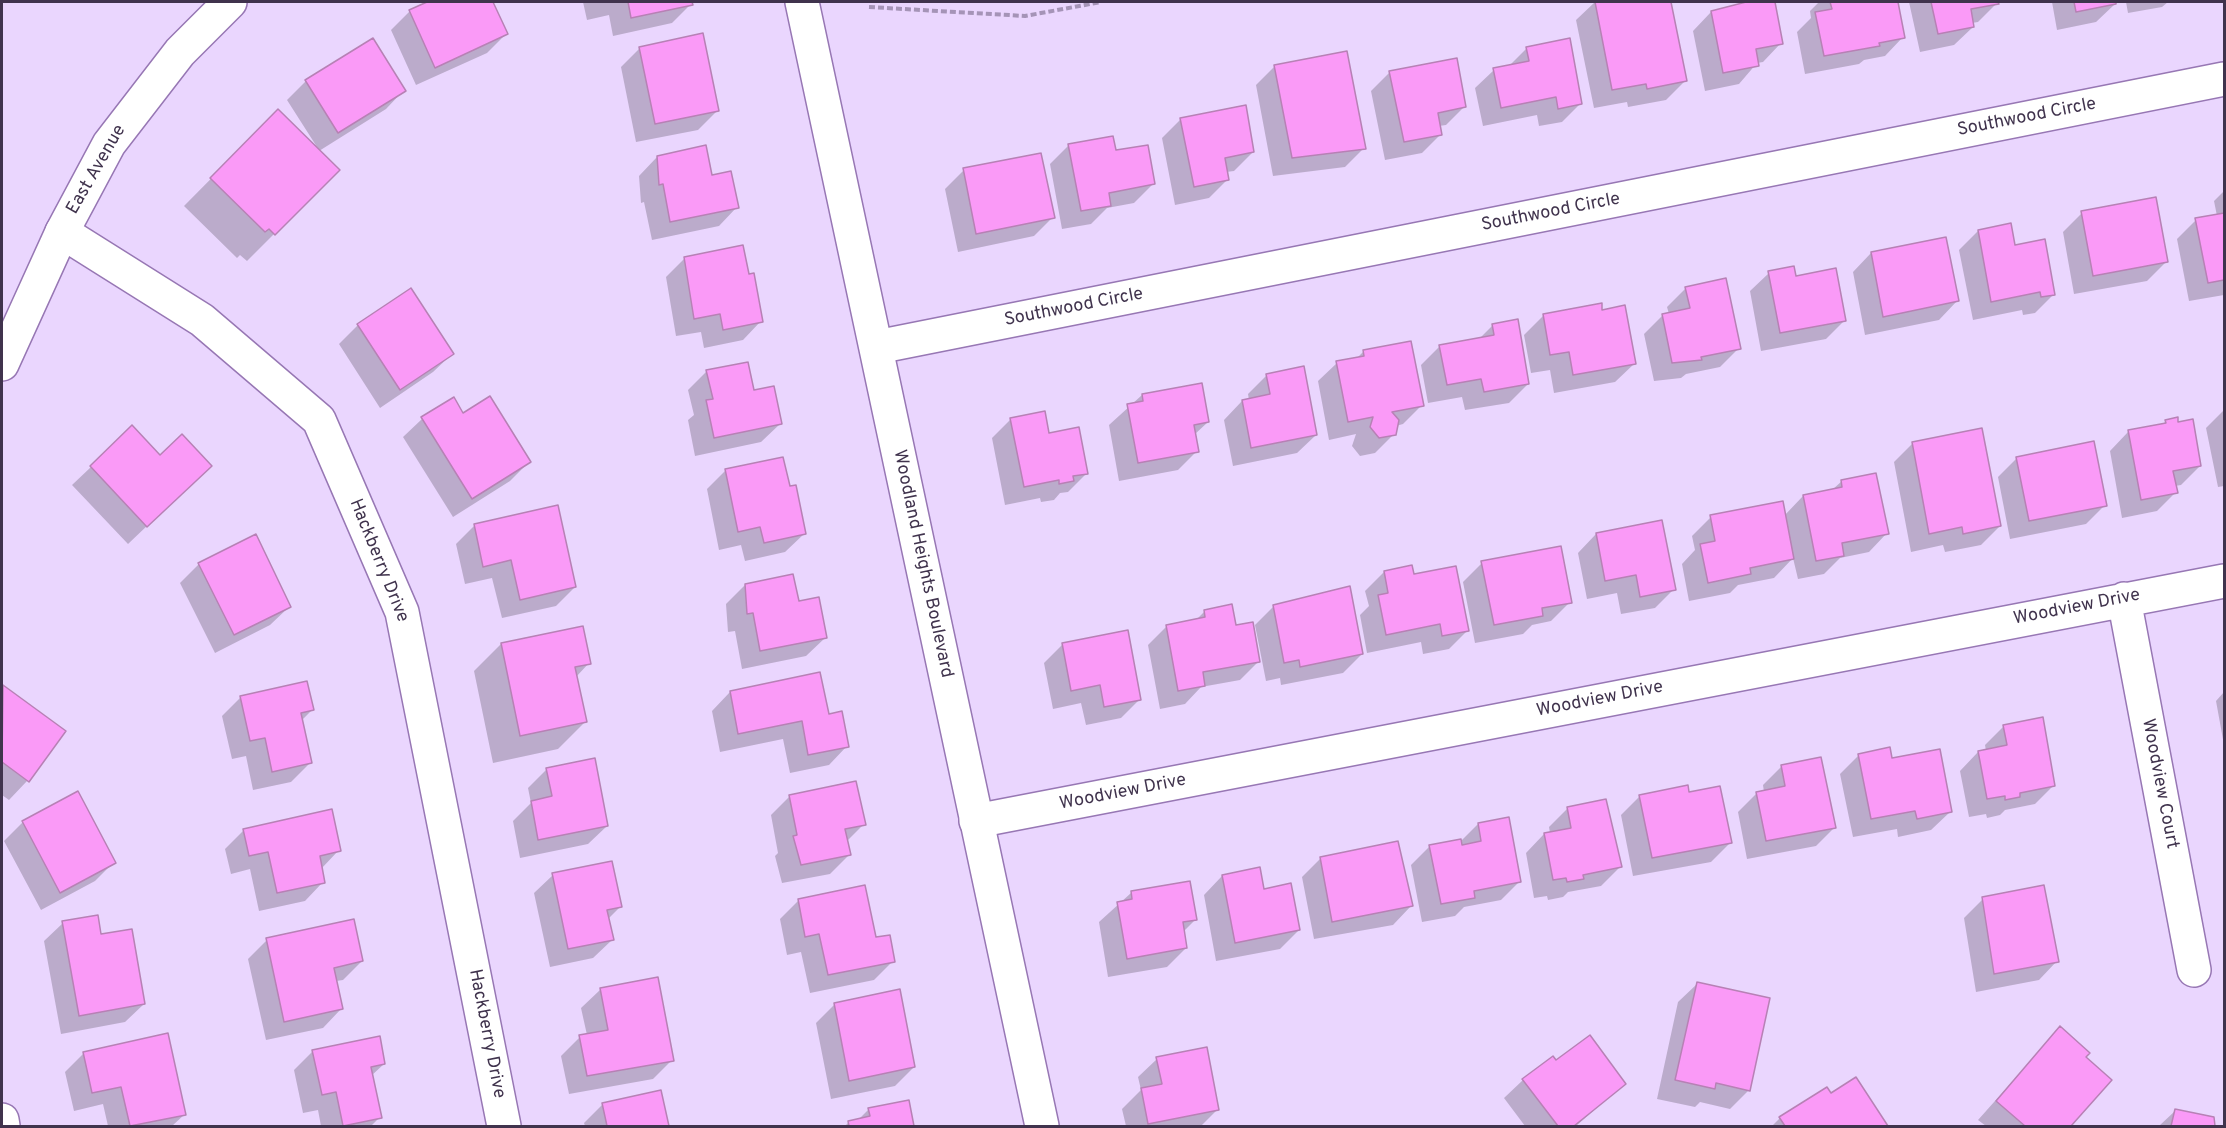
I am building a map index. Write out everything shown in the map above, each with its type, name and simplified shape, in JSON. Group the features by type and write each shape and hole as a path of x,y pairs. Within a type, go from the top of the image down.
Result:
{"street":[{"name":"East Avenue","path":"2,364 62,232 96,164 115,134 180,52 230,2"},
{"name":"Woodland Heights Boulevard","path":"802,2 1042,1126"},
{"name":"Southwood Circle","path":"877,347 2224,79"},
{"name":"Hackberry Drive","path":"62,232 202,320 319,420 402,612 504,1126"},
{"name":"Woodview Drive","path":"976,820 2224,581"},
{"name":"Woodview Court","path":"2124,599 2194,970"},
{"path":"2,1120 3,1126"}],"path":[{"path":"869,7 1025,16 1101,2"}],"building":[{"path":"427,2 493,2 508,34 435,68 409,10"},
{"path":"628,2 692,2 693,5 631,18"},
{"path":"1595,2 1671,2 1687,81 1647,89 1646,84 1612,90"},
{"path":"1746,2 1775,2 1783,44 1756,49 1759,66 1723,73 1711,11"},
{"path":"1830,2 1898,2 1905,38 1879,43 1880,46 1824,56 1815,12 1832,9"},
{"path":"1931,2 1998,2 1999,4 1971,9 1974,27 1938,34"},
{"path":"2074,2 2116,2 2116,4 2076,12"},
{"path":"703,33 719,111 655,124 639,47"},
{"path":"373,38 406,91 338,133 305,80"},
{"path":"1570,38 1582,104 1558,109 1556,97 1501,108 1493,68 1529,61 1526,47"},
{"path":"1347,51 1366,149 1292,158 1274,65"},
{"path":"1457,58 1466,107 1438,113 1442,135 1404,142 1389,71"},
{"path":"1246,105 1254,152 1225,158 1229,180 1194,187 1180,118"},
{"path":"278,109 340,170 275,235 269,229 265,232 210,178"},
{"path":"1113,136 1116,150 1148,145 1155,184 1109,193 1111,206 1081,211 1068,144"},
{"path":"706,145 712,175 731,171 739,208 670,222 663,184 659,185 657,156"},
{"path":"1041,153 1055,218 976,234 963,168"},
{"path":"2156,197 2168,262 2093,276 2081,211"},
{"path":"2224,213 2224,280 2208,283 2195,218"},
{"path":"2011,223 2015,245 2045,239 2055,295 2041,297 2040,292 1991,302 1978,230"},
{"path":"1946,237 1959,301 1883,317 1871,252"},
{"path":"743,245 749,274 754,273 763,322 723,330 720,314 694,319 684,257"},
{"path":"1794,266 1796,276 1836,268 1846,321 1780,333 1768,271"},
{"path":"1726,278 1741,349 1701,357 1702,360 1672,363 1662,314 1690,308 1685,287"},
{"path":"411,288 454,354 400,390 357,324"},
{"path":"1602,303 1602,310 1625,305 1636,364 1573,375 1569,352 1550,355 1543,314"},
{"path":"1518,319 1529,384 1484,392 1481,379 1447,385 1439,345 1494,335 1492,324"},
{"path":"1411,341 1424,406 1392,412 1399,420 1396,435 1379,438 1370,427 1373,417 1348,422 1336,361 1364,356 1363,350"},
{"path":"748,362 754,390 774,386 782,424 714,438 706,400 713,399 706,370"},
{"path":"1304,366 1317,435 1251,448 1242,400 1270,394 1266,374"},
{"path":"1202,383 1209,422 1194,425 1199,452 1138,463 1127,404 1143,401 1142,394"},
{"path":"490,396 531,462 472,499 421,417 454,397 463,413"},
{"path":"1045,411 1049,433 1079,427 1088,474 1073,476 1074,481 1059,484 1059,480 1024,487 1010,418"},
{"path":"2178,417 2178,422 2193,419 2201,466 2173,471 2178,493 2141,500 2128,430 2166,423 2165,420"},
{"path":"132,425 160,455 182,434 212,466 147,527 90,466"},
{"path":"1982,428 2001,526 1963,534 1962,527 1929,534 1912,442"},
{"path":"2094,441 2107,506 2029,521 2016,457"},
{"path":"783,457 790,486 796,485 806,534 764,543 760,527 738,532 725,469"},
{"path":"1876,473 1889,534 1842,543 1844,556 1816,561 1803,495 1842,487 1841,480"},
{"path":"1783,501 1794,559 1750,568 1751,574 1708,583 1700,544 1715,541 1710,515"},
{"path":"558,505 576,587 520,600 511,560 483,567 474,524"},
{"path":"1662,520 1676,590 1640,597 1636,575 1605,581 1596,533"},
{"path":"256,534 291,607 234,635 198,563"},
{"path":"1561,546 1572,603 1542,608 1543,616 1494,625 1481,561"},
{"path":"1412,565 1414,574 1456,566 1469,631 1442,636 1440,624 1386,635 1378,595 1388,593 1384,571"},
{"path":"793,574 799,601 819,597 827,638 760,651 753,613 747,614 745,584"},
{"path":"1350,586 1363,654 1300,667 1299,660 1284,663 1273,605"},
{"path":"1232,604 1236,625 1253,622 1260,662 1203,672 1205,686 1178,691 1166,625 1205,617 1204,610"},
{"path":"583,626 591,664 575,667 587,722 520,736 501,643"},
{"path":"1128,630 1141,700 1104,707 1100,685 1071,691 1062,643"},
{"path":"820,672 829,714 842,711 849,747 808,755 802,721 738,734 730,691"},
{"path":"307,681 314,710 301,713 312,763 272,772 265,738 250,741 240,696"},
{"path":"3,685 66,731 29,782 2,762"},
{"path":"2043,717 2055,786 2020,793 2020,797 2005,800 2005,796 1987,799 1978,751 2007,745 2003,725"},
{"path":"1890,747 1892,758 1940,749 1952,812 1917,819 1915,811 1871,819 1858,754"},
{"path":"1821,757 1836,828 1766,841 1756,792 1785,786 1781,765"},
{"path":"595,758 608,826 538,840 531,801 552,796 546,768"},
{"path":"856,781 866,825 845,829 851,855 801,865 793,836 797,835 789,795"},
{"path":"1688,785 1689,792 1720,786 1732,843 1652,858 1639,795"},
{"path":"78,791 116,863 60,893 22,821"},
{"path":"1606,799 1622,867 1583,875 1584,879 1567,882 1566,878 1553,880 1544,833 1571,828 1567,807"},
{"path":"332,809 341,851 320,856 325,883 277,893 268,852 249,856 243,829"},
{"path":"1509,817 1521,882 1474,891 1475,898 1441,904 1429,845 1461,839 1462,845 1481,841 1478,823"},
{"path":"1398,841 1413,906 1332,922 1320,857"},
{"path":"612,861 622,907 607,910 614,940 568,949 552,873"},
{"path":"1260,867 1264,889 1291,883 1300,930 1235,943 1222,875"},
{"path":"1190,881 1197,920 1183,922 1187,948 1127,959 1117,902 1132,899 1131,891"},
{"path":"865,885 876,937 890,935 895,962 828,975 819,934 805,937 798,899"},
{"path":"2044,885 2059,962 1994,974 1982,897"},
{"path":"98,915 101,934 132,929 145,1004 79,1016 62,921"},
{"path":"354,919 363,961 334,968 343,1009 284,1022 266,938"},
{"path":"658,977 674,1061 587,1076 579,1035 608,1030 600,988"},
{"path":"1697,982 1770,998 1750,1091 1716,1083 1715,1089 1675,1080"},
{"path":"900,989 915,1067 849,1081 834,1003"},
{"path":"2060,1026 2090,1053 2086,1057 2112,1080 2071,1126 2025,1126 1996,1101"},
{"path":"168,1033 186,1115 130,1126 121,1087 92,1093 83,1052"},
{"path":"1590,1035 1626,1084 1574,1126 1558,1126 1522,1079 1553,1056 1556,1060"},
{"path":"380,1036 385,1064 371,1067 382,1118 343,1126 336,1092 322,1095 312,1050"},
{"path":"1207,1047 1219,1110 1148,1124 1141,1088 1162,1084 1156,1057"},
{"path":"1856,1077 1888,1126 1785,1126 1779,1117 1827,1087 1831,1093"},
{"path":"661,1090 669,1126 607,1126 602,1103"},
{"path":"909,1100 914,1126 849,1126 848,1121 870,1116 868,1108"},
{"path":"2175,1109 2214,1117 2215,1126 2171,1126"}]}
